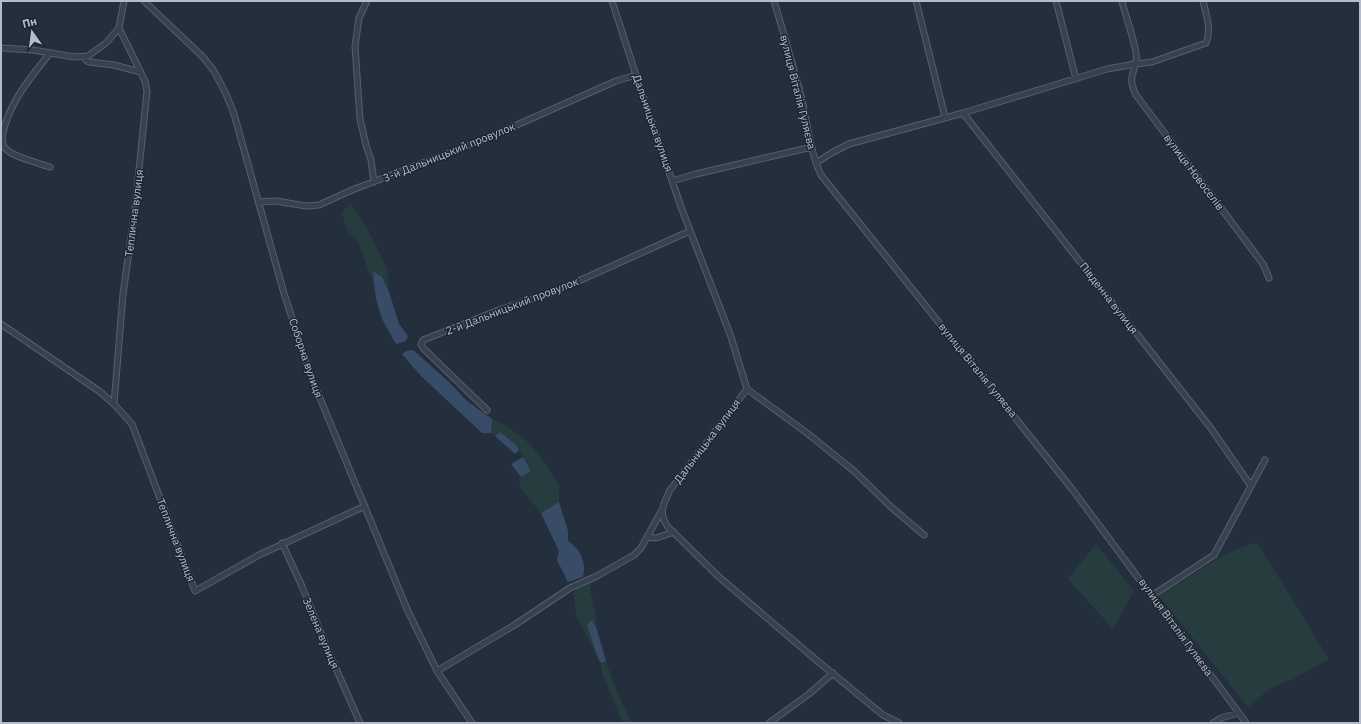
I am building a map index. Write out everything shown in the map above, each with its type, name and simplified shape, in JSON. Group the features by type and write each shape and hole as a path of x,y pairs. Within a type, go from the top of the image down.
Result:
{"street":[{"path":"1,48 50,52 74,57 84,57 96,51 106,43 119,28 124,1"},
{"name":"Соборна вулиця","path":"144,1 203,56 219,78 234,114 283,290 310,374 407,609 437,671 472,723"},
{"path":"367,1 358,18 355,46 360,119 371,160 374,182"},
{"name":"Дальницька вулиця","path":"437,671 513,626 570,588 597,576 634,555 641,548 662,510 670,490 747,389 730,334 672,181 612,1"},
{"name":"вулиця Віталія Гуляєва","path":"774,1 784,33 816,163 821,176 1072,488 1239,713"},
{"path":"916,1 945,117"},
{"path":"1056,1 1076,79"},
{"name":"вулиця Новоселів","path":"1122,1 1136,54 1131,78 1136,95 1263,264 1269,278"},
{"path":"816,163 849,144 963,113 1107,69 1152,62 1206,43 1209,36 1209,30 1203,1"},
{"name":"Теплична вулиця","path":"114,404 123,294 135,209 147,99 147,87 119,28"},
{"path":"50,52 15,99 2,139 4,147 12,154 50,167"},
{"path":"84,57 89,62 114,65 140,72"},
{"name":"3-й Дальницький провулок","path":"258,202 276,201 313,206 485,139 616,82 636,75"},
{"name":"Південна вулиця","path":"963,113 1210,427 1251,486"},
{"path":"672,181 812,147"},
{"name":"2-й Дальницький провулок","path":"487,410 424,349 421,345 423,340 499,310 554,292 690,231"},
{"name":"Теплична вулиця","path":"1,324 93,386 114,404 132,424 195,591 282,543"},
{"path":"747,389 807,433 848,466 890,506 924,535"},
{"path":"1153,596 1214,555 1265,460"},
{"path":"282,543 365,506"},
{"path":"662,510 665,522 719,577 883,715 899,723"},
{"path":"647,537 656,538 674,532"},
{"name":"Зелена вулиця","path":"282,543 360,723"},
{"path":"770,723 809,694 833,673"},
{"path":"1213,723 1221,718 1239,713 1246,723"}],"green space":[{"path":"350,203 366,226 387,268 389,292 382,277 373,272 375,288 357,240 347,230 342,213"},
{"path":"492,419 507,426 530,444 547,466 559,486 559,502 541,513 519,487 521,477 531,471 516,445 500,432 495,436 491,433"},
{"path":"1257,542 1329,659 1291,680 1281,683 1267,691 1248,707 1159,596 1225,554"},
{"path":"1096,544 1134,591 1113,629 1068,579"},
{"path":"592,581 590,589 595,611 597,630 592,621 587,625 598,658 577,617 573,593 577,588"},
{"path":"606,661 615,688 632,723 623,723 602,673 601,663"}],"water":[{"path":"373,271 382,277 389,292 399,324 408,336 406,341 396,344 382,319 376,299"},
{"path":"413,350 449,382 467,401 492,419 491,433 482,433 421,376 402,354 406,351"},
{"path":"500,432 516,445 519,450 515,454 495,436"},
{"path":"523,457 531,471 521,477 511,464"},
{"path":"559,502 568,531 568,541 582,556 584,566 583,577 568,582 557,560 559,551 541,513"},
{"path":"592,620 597,630 606,661 601,663 587,625"}]}
